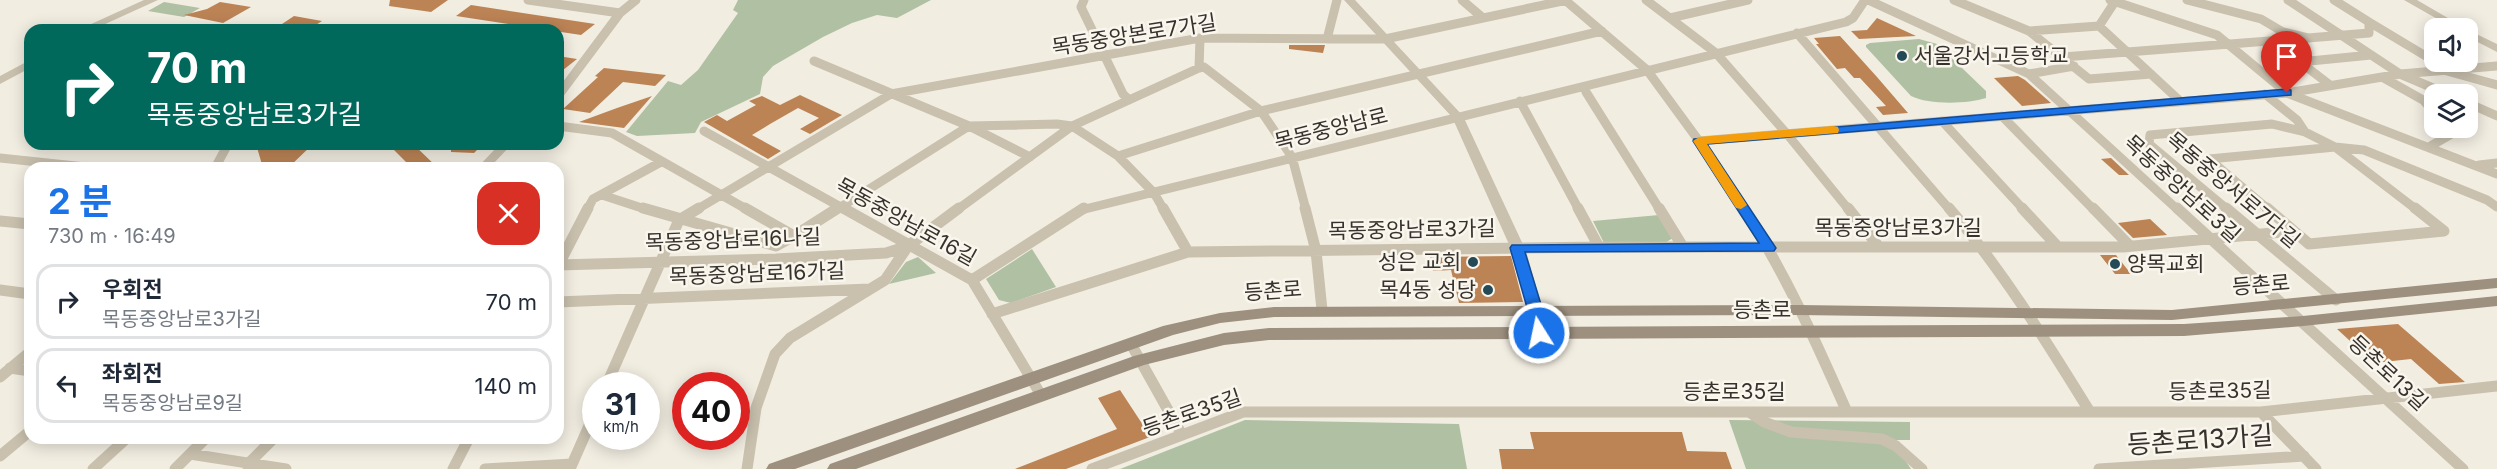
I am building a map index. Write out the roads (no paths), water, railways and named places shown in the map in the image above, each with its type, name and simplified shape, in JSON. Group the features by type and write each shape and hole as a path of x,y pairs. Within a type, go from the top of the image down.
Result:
{"main road":[{"name":"등촌로","path":"775,469 1169,330 1220,318 1274,312 1322,310 1799,310 2172,315 2497,282"},
{"name":"등촌로","path":"836,469 1140,360 1224,339 1269,334 2184,330 2303,321 2497,301"}],"street":[{"path":"97,24 153,0"},
{"path":"528,0 620,13"},
{"path":"564,88 620,13 636,0"},
{"path":"1084,0 1081,7 1123,94 1129,100"},
{"path":"1327,39 1337,0"},
{"path":"1349,0 1457,116 1517,248 1536,311 1539,333"},
{"path":"1462,0 1483,18"},
{"path":"1566,0 1647,70 1699,141 1769,248 1799,310"},
{"name":"목동중앙본로7가길","path":"679,220 891,94 1200,38 1385,39 1566,0"},
{"path":"1646,0 1716,53 1787,134 1879,248"},
{"path":"1670,18 1748,0"},
{"name":"목동중앙남로","path":"972,280 1086,207 1846,22 1853,18 1866,0"},
{"name":"목동중앙남로3길","path":"1866,0 2029,74 2270,294 2285,305"},
{"path":"1954,0 2029,31 2089,79 2151,74"},
{"path":"2099,26 2114,0 2217,35 2231,44 2287,93 2497,174"},
{"path":"2187,0 2261,19 2283,32 2308,38"},
{"path":"2288,0 2400,74 2424,84"},
{"path":"2334,0 2424,54"},
{"path":"2409,0 2442,18"},
{"path":"2063,57 2369,33 2369,22"},
{"path":"2029,31 2099,26 2180,101"},
{"path":"1118,156 1261,111 1602,31"},
{"path":"1797,33 1982,247 2040,331 2090,412"},
{"path":"1199,68 1200,38"},
{"path":"2478,39 2497,49"},
{"path":"2330,86 2300,62 2371,55"},
{"path":"814,60 969,126 1030,158"},
{"path":"2029,74 2074,66"},
{"path":"2478,67 2497,66"},
{"path":"0,81 24,67"},
{"path":"908,246 1072,126 1204,67 1261,111 1292,158 1316,251 1322,310"},
{"path":"1699,141 2287,93 2424,72"},
{"path":"2451,72 2469,80 2497,85"},
{"path":"2382,77 2424,101"},
{"path":"1586,92 1683,247"},
{"path":"2265,94 2297,120 2305,132 2336,147 2444,231 2309,244 2208,159 2336,147 2364,150 2497,207"},
{"path":"1520,101 1599,247"},
{"path":"2478,107 2497,116"},
{"path":"2002,116 2130,246"},
{"path":"1942,121 2058,247"},
{"path":"602,195 679,220 776,246 969,126 1057,124 1072,126 1118,156 1151,190 1188,252"},
{"name":"목동중앙서로7다길","path":"2305,132 2272,124 2150,135 2149,144 2336,300"},
{"path":"564,127 612,133 794,236"},
{"name":"목동중앙남로16길","path":"704,131 972,280 1041,395"},
{"path":"2429,147 2444,138"},
{"path":"489,162 500,150"},
{"path":"0,158 38,162"},
{"name":"목동중앙남로16나길","path":"564,254 593,199 661,162"},
{"path":"2476,165 2497,163"},
{"path":"0,220 24,223"},
{"path":"612,372 679,220"},
{"name":"목동중앙남로3가길","path":"992,314 1188,252 1599,247 2130,246 2294,231"},
{"name":"목동중앙남로16나길","path":"564,265 886,253 908,246"},
{"name":"목동중앙남로16가길","path":"747,469 756,408 775,354 790,338 885,279 908,246"},
{"name":"목동중앙남로16가길","path":"564,302 870,289"},
{"path":"0,290 24,293"},
{"name":"등촌로13길","path":"2285,305 2463,469"},
{"name":"등촌로","path":"1799,310 1847,412"},
{"path":"1131,344 1182,435"},
{"path":"4,372 24,357"},
{"path":"4,372 24,371"},
{"name":"등촌로35길","path":"1092,469 1243,412 2261,412 2497,386"},
{"path":"1749,412 1764,422 1791,432 1882,439 1896,446 1922,469"},
{"name":"등촌로13가길","path":"2261,412 2316,469"},
{"path":"0,456 24,436"},
{"path":"484,469 571,466 582,441"},
{"path":"93,469 120,444"},
{"path":"175,469 200,444"},
{"path":"247,465 268,444"},
{"path":"453,469 466,444"},
{"path":"190,454 247,465 286,469"},
{"name":"등촌로13가길","path":"2099,469 2304,456"}],"place":[{"name":"서울강서고등학교","path":"1902,56"},
{"name":"성은 교회","path":"1473,262"},
{"name":"양목교회","path":"2115,264"},
{"name":"목4동 성당","path":"1488,290"}]}
